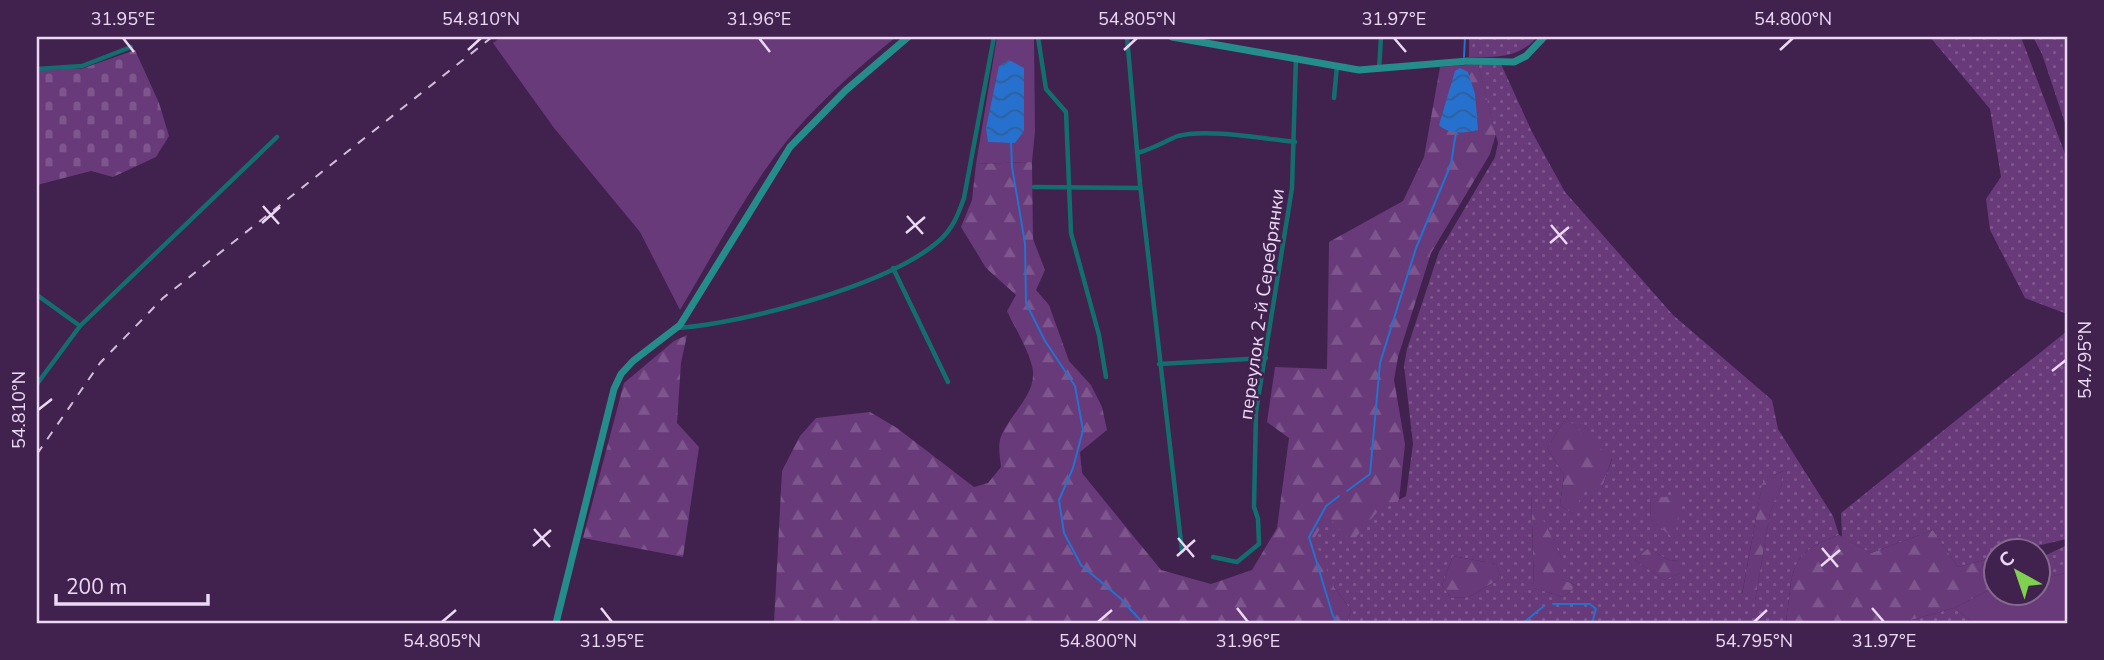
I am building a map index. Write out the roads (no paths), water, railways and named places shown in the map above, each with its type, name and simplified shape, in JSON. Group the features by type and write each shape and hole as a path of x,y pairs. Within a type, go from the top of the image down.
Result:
{"street":[{"path":"556,623 614,389 621,374 633,361 677,328 790,147 846,90 908,37"},
{"path":"677,328 742,318 871,280 937,242 957,219 973,157 994,37"},
{"path":"1038,37 1046,89 1066,112 1071,233 1099,335 1106,377"},
{"path":"1127,37 1140,188 1182,551"},
{"path":"1172,37 1337,65 1379,69 1468,61 1514,62 1526,56 1544,37"},
{"path":"1379,69 1381,37"},
{"path":"37,69 82,66 131,47"},
{"name":"переулок 2-й Серебрянки","path":"1213,557 1237,562 1259,544 1258,519 1254,507 1256,412 1293,188 1296,56"},
{"path":"1334,98 1337,65"},
{"path":"1137,153 1159,147 1179,136 1227,135 1295,142"},
{"path":"37,384 80,326 277,138"},
{"path":"1034,187 1140,188"},
{"path":"892,268 948,382"},
{"path":"37,296 80,326"},
{"path":"1160,364 1266,358"}],"water":[{"path":"1009,60 1024,68 1024,131 1015,143 988,142 986,128 999,66"},
{"path":"1460,68 1468,72 1475,94 1478,130 1452,132 1439,125 1455,71"}],"waterway":[{"path":"1464,57 1465,37"},
{"path":"1347,491 1370,474 1380,363 1416,248 1451,164 1456,132"},
{"path":"1011,141 1012,167 1025,243 1026,303 1045,341 1075,386 1083,430 1073,468 1059,500 1064,533 1081,565 1120,598 1143,623"},
{"path":"1338,623 1333,616 1309,537 1326,506 1339,496"},
{"path":"1553,604 1590,604 1596,609 1592,623"},
{"path":"1523,623 1544,606"}],"railway":[{"path":"37,454 100,363 163,298 492,37"}]}
